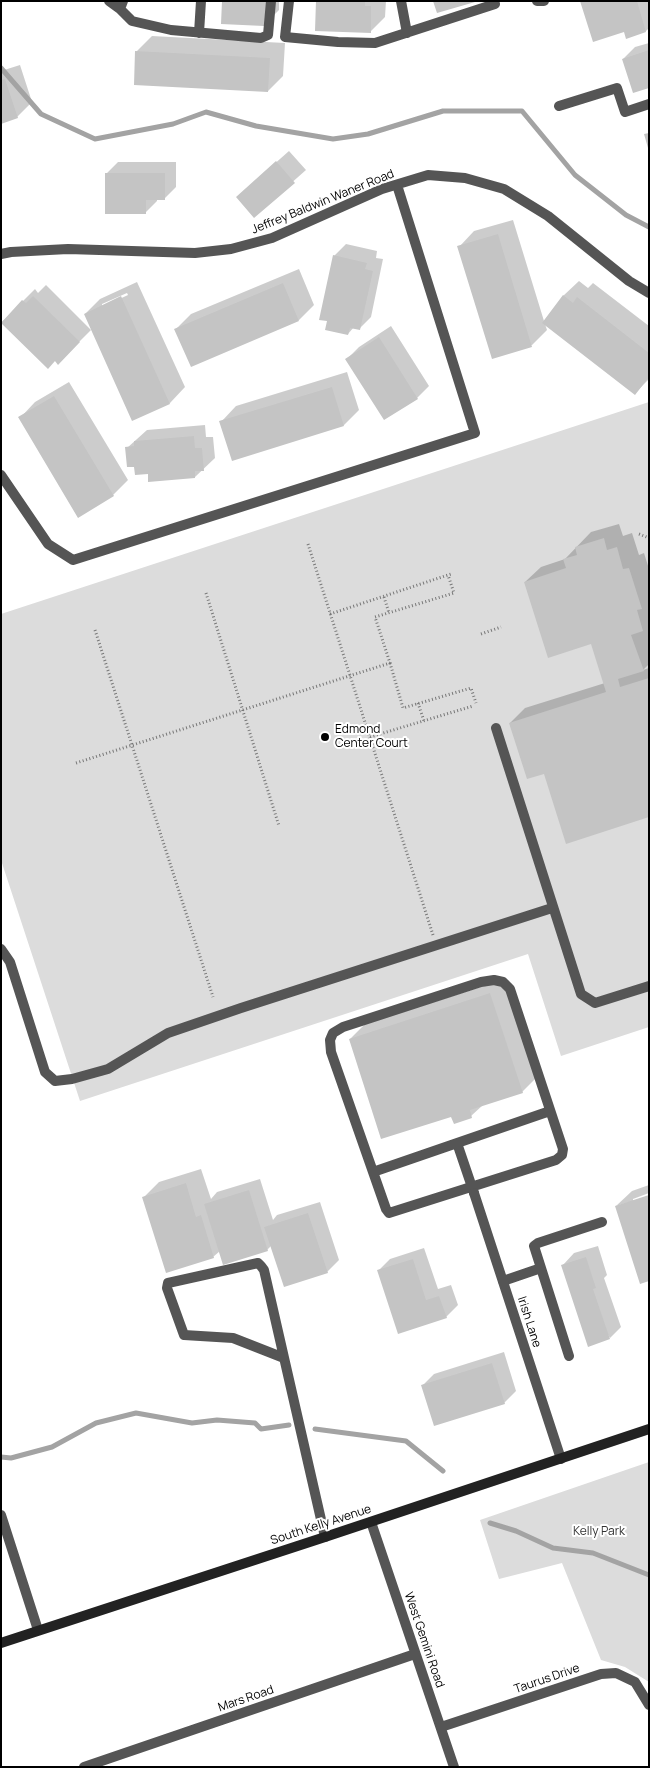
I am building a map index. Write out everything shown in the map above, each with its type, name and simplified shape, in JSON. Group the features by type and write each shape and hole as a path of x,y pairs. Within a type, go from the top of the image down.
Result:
{"main road":[{"name":"South Kelly Avenue","path":"1,1643 649,1429"}],"street":[{"path":"109,1 122,5 132,21 171,30 265,38 268,35 271,1"},
{"path":"199,33 202,1"},
{"path":"289,1 285,37 374,43 495,4 494,1"},
{"path":"401,1 407,33"},
{"path":"537,1 543,2"},
{"path":"559,106 617,88 625,112 649,104"},
{"name":"Jeffrey Baldwin Waner Road","path":"1,254 68,249 195,253 232,249 272,238 382,189 428,175 465,178 504,188 548,216 629,281 649,293"},
{"path":"1,474 48,544 72,560 475,433 397,185"},
{"path":"496,728 581,994 595,1003 649,986"},
{"path":"1,949 10,962 45,1072 55,1081 72,1079 108,1069 168,1033 552,908"},
{"path":"494,980 503,982 510,989 550,1111 563,1149 562,1155 556,1160 473,1190 389,1213 331,1052 330,1040 333,1033 343,1027 481,982 494,980"},
{"path":"373,1172 550,1111"},
{"name":"Irish Lane","path":"457,1143 561,1459"},
{"path":"568,1356 534,1246 535,1244 602,1222"},
{"path":"284,1358 233,1338 184,1335 167,1288 168,1283 258,1263 264,1270 325,1537"},
{"path":"503,1281 541,1268"},
{"path":"1,1515 38,1630"},
{"name":"West Gemini Road","path":"371,1522 454,1767"},
{"name":"Mars Road","path":"84,1767 415,1654"},
{"name":"Taurus Drive","path":"441,1727 601,1674 616,1672 635,1682 649,1705"}],"path":[{"path":"639,534 649,538"},
{"path":"308,544 437,945"},
{"path":"330,614 450,575 454,593 375,617 403,708 471,688 474,704 370,738"},
{"path":"206,593 279,826"},
{"path":"384,597 389,613"},
{"path":"481,634 500,627"},
{"path":"95,630 213,997"},
{"path":"76,763 390,664"},
{"path":"418,704 424,721"}],"green space":[{"name":"Edmond Center Court","path":"649,402 649,1027 561,1056 528,954 80,1101 1,860 1,614"},
{"name":"Kelly Park","path":"649,1462 649,1682 625,1667 601,1660 562,1563 499,1579 480,1520"}],"building":[{"path":"222,1 266,1 264,26 221,24"},
{"path":"316,1 365,1 365,6 371,6 371,33 315,31"},
{"path":"433,1 475,1 475,2 437,13"},
{"path":"580,1 637,1 646,32 626,39 624,32 593,42"},
{"path":"649,50 649,88 633,93 622,59"},
{"path":"135,51 270,58 268,92 134,85"},
{"path":"5,79 18,118 1,124 1,80"},
{"path":"649,133 649,148 648,148 644,134"},
{"path":"276,161 295,183 254,218 236,197"},
{"path":"105,173 165,173 165,200 146,200 146,214 105,214"},
{"path":"498,234 532,347 492,359 457,246"},
{"path":"333,255 367,263 365,269 373,271 360,330 350,328 348,335 325,330 327,321 319,320"},
{"path":"283,283 299,321 191,367 174,329"},
{"path":"563,295 573,303 577,297 649,353 649,377 635,395 542,323"},
{"path":"33,296 80,342 58,365 55,361 48,369 1,323 22,300 26,303"},
{"path":"121,296 170,404 132,421 84,314"},
{"path":"379,337 418,399 384,420 345,359"},
{"path":"332,387 344,426 232,461 219,421"},
{"path":"54,396 114,496 78,518 18,417"},
{"path":"194,436 195,448 202,448 204,471 195,471 195,478 148,482 148,474 135,475 134,467 127,467 125,447 134,446 134,441"},
{"path":"604,538 607,550 617,547 623,569 629,568 642,609 637,610 643,631 631,635 644,671 618,679 620,687 649,678 649,817 566,844 544,774 527,779 509,723 606,692 591,644 548,658 524,582 566,568 563,559 577,555 575,547"},
{"path":"490,993 523,1093 470,1110 472,1118 454,1124 451,1117 381,1139 349,1039"},
{"path":"186,1183 196,1217 201,1215 214,1258 166,1273 142,1197"},
{"path":"249,1190 268,1251 223,1265 204,1204"},
{"path":"649,1195 649,1281 640,1284 615,1206"},
{"path":"308,1213 328,1273 284,1287 264,1227"},
{"path":"586,1257 596,1288 593,1289 610,1339 588,1347 561,1265"},
{"path":"413,1259 426,1300 439,1296 447,1318 398,1334 377,1270"},
{"path":"492,1363 505,1404 434,1426 421,1385"}],"waterway":[{"path":"1,68 41,114 95,139 173,124 206,112 256,126 333,139 368,134 443,111 522,111 575,175 626,215 649,227"},
{"path":"1,1457 11,1458 52,1447 96,1423 136,1413 192,1423 217,1420 255,1423 261,1429 289,1425"},
{"path":"315,1429 406,1441 443,1471"},
{"path":"490,1523 516,1531 553,1548 593,1553 649,1575"}],"place":[{"name":"Edmond Center Court","path":"325,737"}]}
